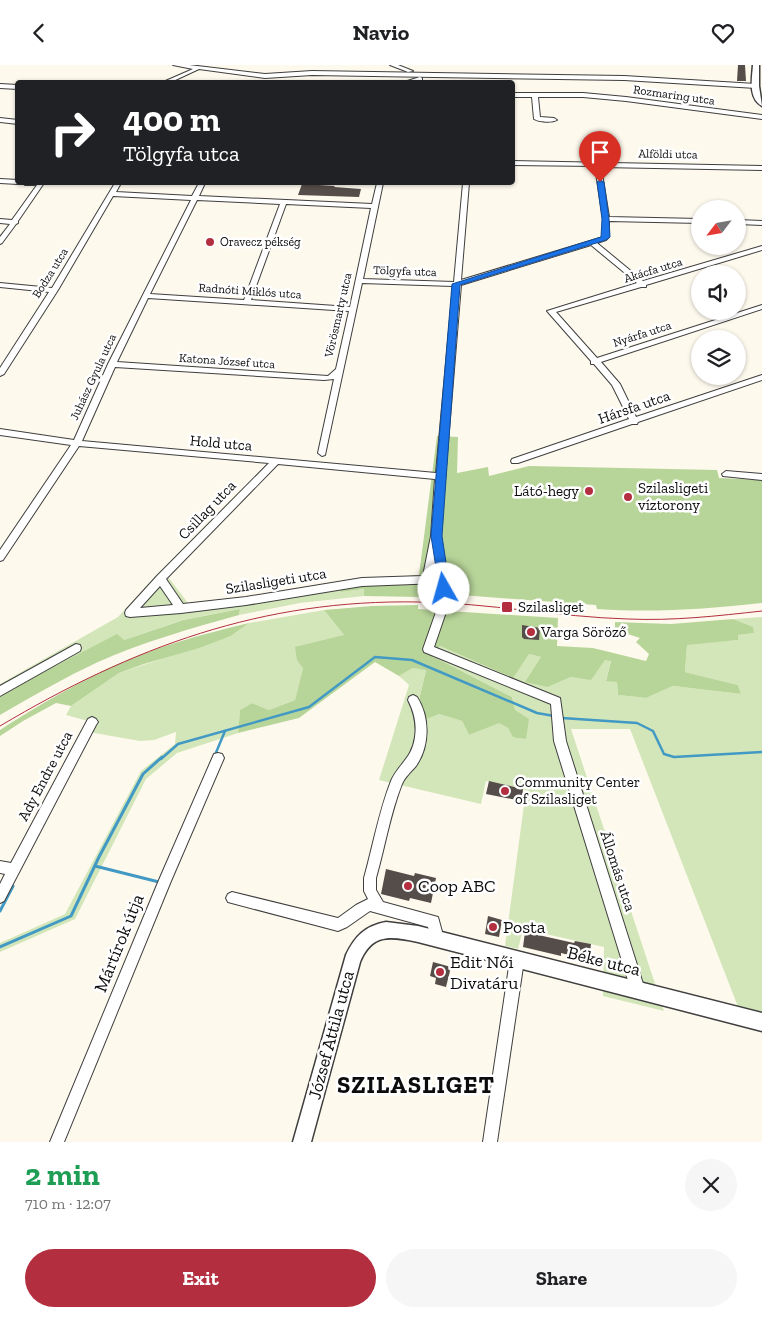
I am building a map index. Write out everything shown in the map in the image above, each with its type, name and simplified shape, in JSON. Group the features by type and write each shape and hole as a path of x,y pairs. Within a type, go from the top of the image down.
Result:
{"street":[{"path":"176,65 197,69 263,75 312,73 425,74 481,80 624,78 756,86"},
{"path":"394,65 425,74"},
{"path":"756,65 756,86 758,99 762,104"},
{"path":"246,67 263,75"},
{"path":"312,73 318,67"},
{"path":"170,80 197,69"},
{"path":"391,80 394,74"},
{"path":"263,75 263,80"},
{"path":"416,80 438,75"},
{"path":"583,95 584,78"},
{"path":"0,86 15,87"},
{"name":"Rozmaring utca","path":"515,95 583,95 762,117"},
{"path":"535,95 537,119 554,120"},
{"path":"0,120 15,122"},
{"name":"Alföldi utca","path":"515,163 762,168"},
{"path":"598,164 606,219 606,237 593,243 644,285"},
{"path":"0,181 15,182"},
{"path":"0,242 16,222 40,185"},
{"name":"Bodza utca","path":"0,374 54,290 117,185"},
{"name":"Juhász Gyula utca","path":"0,557 77,443 112,364 201,185"},
{"name":"Vörösmarty utca","path":"322,453 380,185"},
{"name":"Szilasligeti utca","path":"427,579 436,536 466,185"},
{"path":"112,194 375,205"},
{"path":"247,302 284,202"},
{"path":"606,219 691,221"},
{"path":"0,221 16,222"},
{"path":"746,222 762,223"},
{"name":"Tölgyfa utca","path":"359,281 456,284 464,280 593,243"},
{"name":"Akácfa utca","path":"594,362 550,311 644,285 762,248"},
{"path":"0,285 54,290"},
{"name":"Radnóti Miklós utca","path":"146,296 352,309"},
{"name":"Nyárfa utca","path":"594,362 758,308 762,315"},
{"path":"594,362 616,384 634,422"},
{"name":"Katona József utca","path":"112,364 324,378 334,376 339,371"},
{"name":"Hársfa utca","path":"515,461 762,377"},
{"name":"Hold utca","path":"0,432 77,443 440,476"},
{"name":"Csillag utca","path":"130,613 160,579 275,462"},
{"path":"726,474 762,477"},
{"name":"Szilasligeti utca","path":"130,613 252,601 362,583 427,579 444,584 436,536"},
{"path":"160,579 181,609"},
{"name":"Állomás utca","path":"441,612 428,649 556,701 560,741 638,990"},
{"path":"0,691 76,648"},
{"path":"379,907 370,891 370,878 396,782 415,758 418,747 421,727 420,717 418,707 413,700"},
{"name":"Ady Endre utca","path":"0,897 92,722"},
{"name":"Mártírok útja","path":"57,1142 165,879 218,759"},
{"path":"0,867 14,870"},
{"path":"232,898 332,924 346,922 362,907 370,905 433,922 437,939"},
{"name":"Béke utca","path":"372,933 398,929 762,1022"},
{"name":"József Attila utca","path":"302,1142 352,961 362,941 372,933"},
{"path":"490,1142 517,960"}],"green space":[{"path":"437,436 458,437 457,473 488,467 489,476 529,466 717,470 719,478 762,480 762,603 680,610 639,611 597,609 596,605 420,592 419,597 364,596 364,589 341,592 341,582 419,575"},
{"path":"162,569 188,603 248,598 341,582 341,592 364,589 364,596 300,603 239,615 240,609 182,620 124,640 0,695 0,684 118,617"},
{"path":"418,605 418,609 558,618 557,646 593,648 646,661 649,654 636,642 640,638 615,630 615,622 671,624 733,619 753,627 754,633 738,635 738,640 687,645 685,672 738,685 741,694 673,686 646,698 618,695 617,682 606,681 611,661 605,660 591,680 571,677 548,687 525,682 541,657 529,654 513,678 440,646 432,656 512,697 515,710 529,719 526,739 513,737 508,728 499,723 469,735 462,721 439,714 426,719 418,704 426,670 413,668 399,676 375,662 299,718 238,733 240,710 252,703 269,710 295,700 303,668 297,660 295,647 344,635 324,610"},
{"path":"240,609 239,615 150,642 98,662 48,687 0,715 0,695 117,634 124,640 183,620"},
{"path":"324,610 344,635 303,668 295,700 269,710 252,703 240,710 238,733 177,753 146,779 75,919 0,952 0,943 65,914 141,771 175,744 176,732 154,740 140,741 83,731 88,721 66,715 71,706 119,673 231,636 249,623"},
{"path":"762,617 762,1022 742,1017 630,729 571,729 664,1011 603,996 604,947 523,929 518,949 505,946 526,790 486,781 481,804 379,780 409,685 399,676 413,668 426,669 418,704 439,714 462,721 469,735 499,722 508,728 515,710 512,697 432,656 440,646 512,678 529,654 541,657 548,687 571,677 591,679 604,660 611,660 606,680 617,682 618,695 646,698 673,686 741,694 738,685 685,672 687,644 738,640 737,635 754,633 752,627 733,619"},
{"path":"249,623 231,636 119,673 71,706 56,703 0,736 0,730 66,690 107,669 177,642"}],"building":[{"path":"738,65 745,65 746,81 737,81"},
{"path":"302,185 361,189 359,197 298,195"},
{"name":"Varga Söröző","path":"522,625 540,628 539,640 524,639 522,637"},
{"name":"Community Center of Szilasliget","path":"489,781 523,789 522,801 486,794"},
{"name":"Coop ABC","path":"386,869 414,876 415,873 436,878 431,903 410,898 409,901 381,894"},
{"name":"Posta","path":"488,916 502,920 499,937 485,934"},
{"path":"525,932 574,943 575,941 591,944 589,960 523,947"},
{"name":"Edit Női Divatáru","path":"433,962 451,967 446,987 435,984 436,978 430,976"}],"waterway":[{"path":"161,759 178,744 309,707 375,657 412,660 537,713 554,716"},
{"path":"562,718 637,723 653,731 664,754 674,757 762,752"},
{"path":"215,755 225,731"},
{"path":"0,947 71,916 99,857 143,774 162,757"},
{"path":"95,866 159,882"},
{"path":"0,911 13,886"}],"tunnel":[{"path":"441,612 444,589"}],"tram line":[{"path":"0,726 50,698 150,651 200,633 252,619 306,609 361,603 419,602 471,605 602,618 645,619 695,618 762,611"}],"place":[{"name":"Oravecz pékség","path":"210,242"},
{"name":"Látó-hegy","path":"589,491"},
{"name":"Szilasligeti víztorony","path":"628,497"},
{"name":"Szilasliget","path":"507,607"},
{"name":"Varga Söröző","path":"531,632"},
{"name":"Community Center of Szilasliget","path":"505,791"},
{"name":"Coop ABC","path":"408,886"},
{"name":"Posta","path":"493,927"},
{"name":"Edit Női Divatáru","path":"440,972"}],"district":[{"name":"SZILASLIGET","path":"416,1085"}],"route":[{"path":"444,589 436,536 456,284 604,239 606,237 606,219 600,182"}]}
